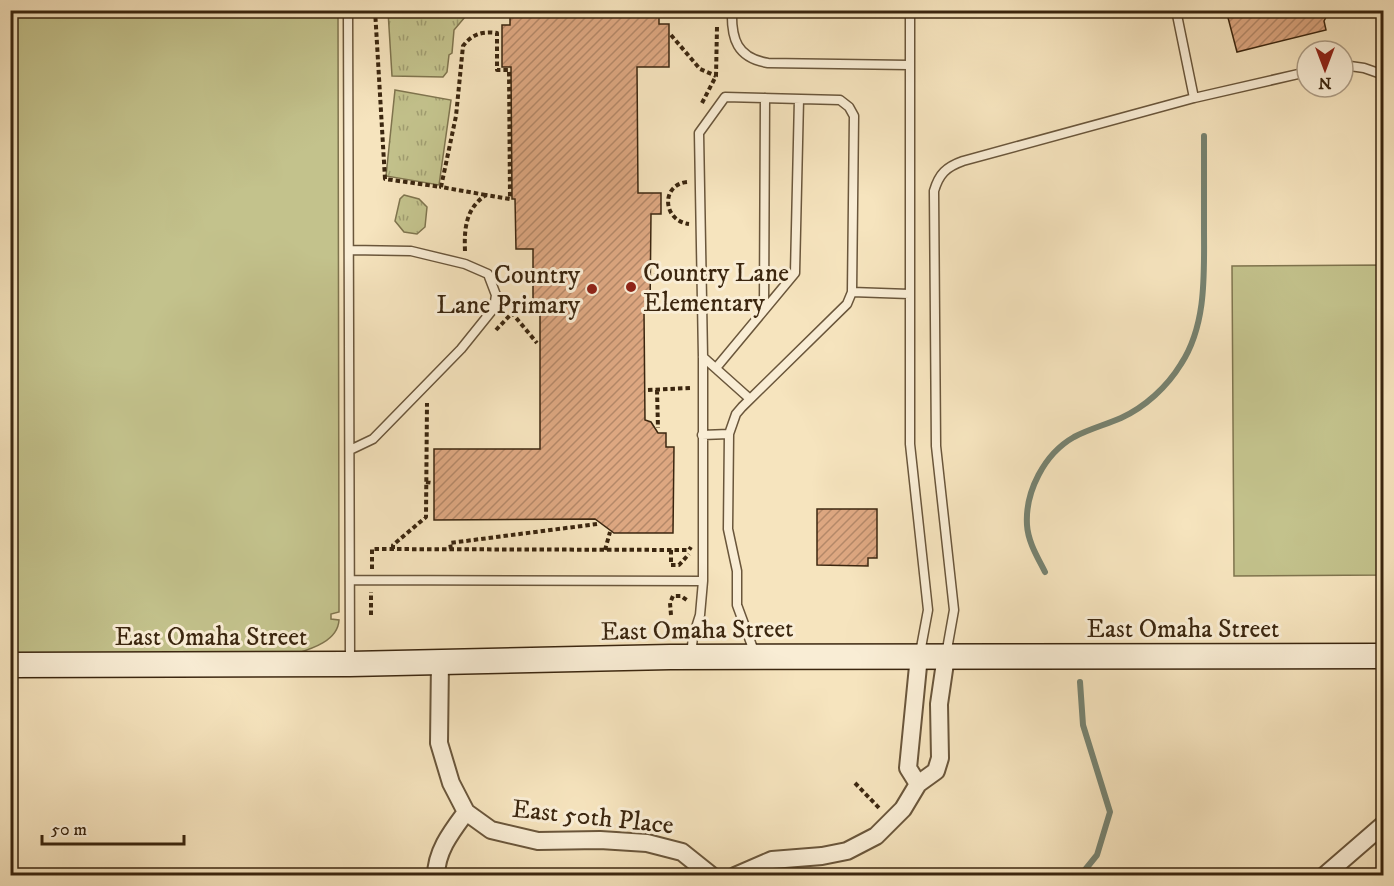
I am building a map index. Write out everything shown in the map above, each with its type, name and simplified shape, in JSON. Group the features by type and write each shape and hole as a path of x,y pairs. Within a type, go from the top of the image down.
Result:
{"main road":[{"name":"East Omaha Street","path":"10,665 350,664 690,657 1383,656"}],"street":[{"path":"918,784 908,768 919,656"},
{"path":"735,876 772,860 847,851 869,840 890,823 903,809 918,784 936,771 940,758 939,704 946,656"},
{"path":"436,876 436,867 448,836 466,812 451,783 440,742 440,662"},
{"path":"912,739 939,741"},
{"name":"East 50th Place","path":"466,812 491,830 538,841 600,840 647,843 682,852 712,876"},
{"path":"1324,876 1383,824"}],"lane":[{"path":"348,10 350,664"},
{"path":"732,10 736,45 755,61 909,65"},
{"path":"910,10 910,444 928,610 919,656"},
{"path":"1176,10 1194,98"},
{"path":"1355,67 1383,75"},
{"path":"946,656 954,610 936,446 934,192 938,178 947,167 963,161 1194,98 1295,75"},
{"path":"690,657 700,615 703,581 703,357 699,134 725,98 840,100 849,107 854,116 852,292 847,304 736,414 729,434 728,529 737,571 737,605 756,657"},
{"path":"764,310 765,98"},
{"path":"716,368 795,273 799,99"},
{"path":"350,250 411,251 465,264 488,274 496,295 494,308 461,349 373,439 350,450"},
{"path":"852,292 909,294"},
{"path":"703,357 750,399"},
{"path":"702,435 729,434"},
{"path":"350,580 703,581"}],"path":[{"path":"375,10 386,179 510,199 509,70 497,70 497,33 486,31 478,33 468,39 463,46 456,116 441,187"},
{"path":"700,107 716,76 718,21"},
{"path":"671,35 700,69 716,76"},
{"path":"691,182 682,183 673,188 668,203 675,219 691,224 691,234"},
{"path":"465,264 466,220 477,201 486,195"},
{"path":"654,275 691,274 691,264"},
{"path":"489,337 512,313 537,343"},
{"path":"691,377 691,399"},
{"path":"648,390 691,388"},
{"path":"657,390 658,428"},
{"path":"393,549 393,545 426,517 427,402"},
{"path":"426,482 433,483"},
{"path":"451,549 450,543 597,524"},
{"path":"605,550 610,532"},
{"path":"371,615 372,549 671,550 691,548 689,555 679,565 671,565 671,550"},
{"path":"671,615 670,603 673,596 681,596 692,608"},
{"path":"855,783 880,808 890,823"}],"green space":[{"path":"10,11 338,11 339,612 331,614 331,619 339,620 329,639 316,647 295,654 11,654"},
{"path":"388,11 465,11 465,17 454,30 452,53 449,55 447,72 443,77 392,76"},
{"path":"395,90 451,100 439,185 386,176"},
{"path":"404,195 419,199 427,207 425,227 417,234 404,232 395,221 400,199"},
{"path":"1383,265 1383,575 1234,576 1232,266"}],"building":[{"name":"Country Lane Primary","path":"510,10 659,10 659,24 669,24 669,67 637,67 638,193 661,193 661,214 651,214 650,311 644,311 645,420 651,422 658,433 666,433 666,447 674,447 673,533 614,533 595,519 434,520 434,449 540,449 540,310 533,310 533,249 516,249 515,199 512,199 511,67 502,67 502,25 510,25"},
{"path":"1226,10 1330,10 1324,21 1326,30 1237,52"},
{"path":"817,509 877,509 877,558 868,558 868,566 817,565"}],"waterway":[{"path":"1045,572 1031,544 1027,525 1029,500 1038,475 1063,444 1085,432 1121,418 1155,396 1181,364 1196,332 1204,280 1204,136"},
{"path":"1080,682 1083,725 1110,812 1097,855 1080,876"}],"place":[{"name":"Country Lane Elementary","path":"631,287"},
{"name":"Country Lane Primary","path":"592,289"}]}
